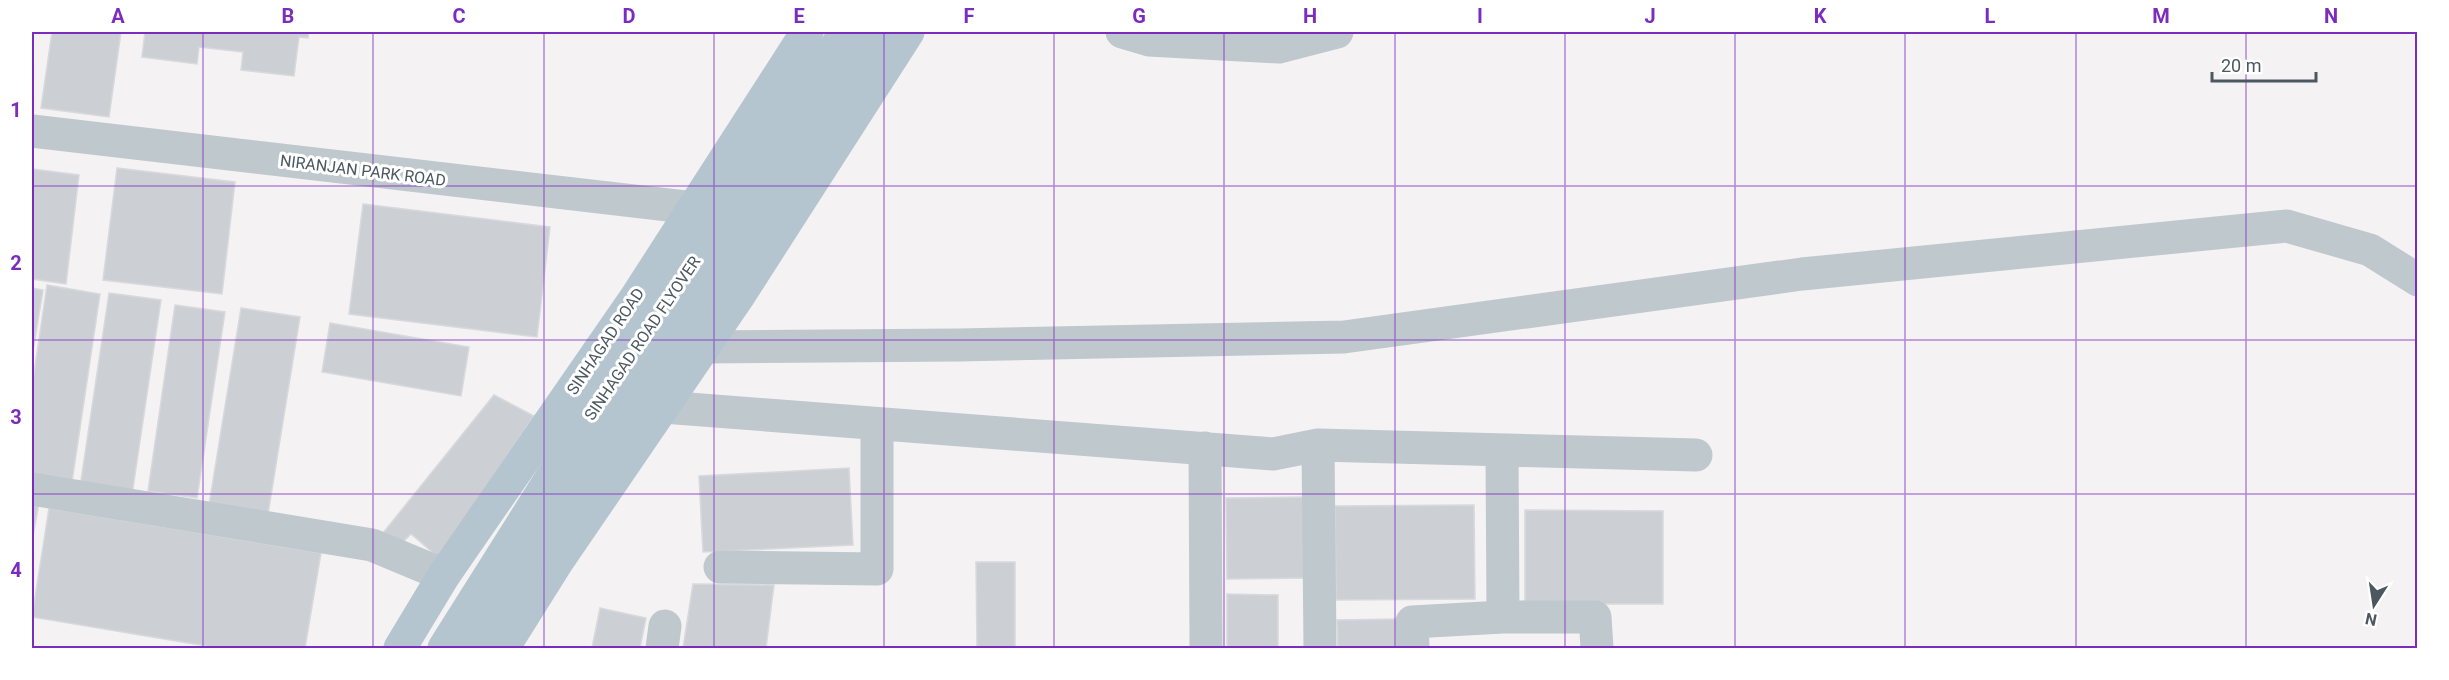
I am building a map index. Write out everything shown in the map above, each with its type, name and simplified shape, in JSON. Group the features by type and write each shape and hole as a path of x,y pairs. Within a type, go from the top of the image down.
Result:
{"main road":[{"name":"SINHAGAD ROAD","path":"400,648 444,575 635,299 807,32"},
{"name":"SINHAGAD ROAD FLYOVER","path":"444,648 637,342 846,32"},
{"path":"503,648 557,562 738,297 891,39 859,32"},
{"name":"SINHAGAD ROAD FLYOVER","path":"469,648 763,203 891,39"},
{"path":"635,299 703,348"}],"street":[{"path":"1122,32 1149,40 1279,47 1337,32"},
{"name":"NIRANJAN PARK ROAD","path":"32,132 694,208"},
{"path":"703,348 1344,337 1802,274 2287,226 2370,250 2418,280"},
{"path":"663,407 1273,454 1318,445 1696,455"},
{"path":"720,567 877,569 877,424"},
{"path":"1318,445 1320,648"},
{"path":"1205,448 1206,648"},
{"path":"1502,450 1503,617"},
{"path":"32,489 372,545 444,575"},
{"path":"1413,648 1412,622 1503,617 1595,618 1597,648"}],"building":[{"path":"52,32 121,32 109,117 41,108"},
{"path":"145,32 309,32 308,38 299,37 294,76 241,70 243,52 199,47 197,64 142,57"},
{"path":"117,168 235,182 222,294 103,280"},
{"path":"32,169 79,175 66,284 32,279"},
{"path":"363,204 550,227 537,337 349,314"},
{"path":"47,285 100,294 72,482 32,476 32,387"},
{"path":"32,288 43,290 32,357"},
{"path":"109,293 161,300 132,495 80,487"},
{"path":"175,305 225,312 197,498 148,491"},
{"path":"241,308 300,317 268,514 209,505"},
{"path":"330,323 469,347 461,396 322,372"},
{"path":"494,395 534,416 439,558 411,534 399,546 383,533"},
{"path":"849,468 853,545 703,552 699,476"},
{"path":"1309,497 1310,578 1227,579 1226,498"},
{"path":"32,502 39,503 32,541"},
{"path":"1474,505 1475,599 1336,600 1335,506"},
{"path":"49,508 321,553 305,648 218,648 32,617"},
{"path":"1525,510 1663,511 1663,604 1525,604"},
{"path":"976,562 1015,562 1015,648 977,648"},
{"path":"693,584 774,585 766,648 683,648"},
{"path":"1227,594 1278,595 1278,648 1227,648"},
{"path":"600,608 646,618 640,648 592,648"},
{"path":"1398,619 1398,648 1338,648 1337,620"}]}
